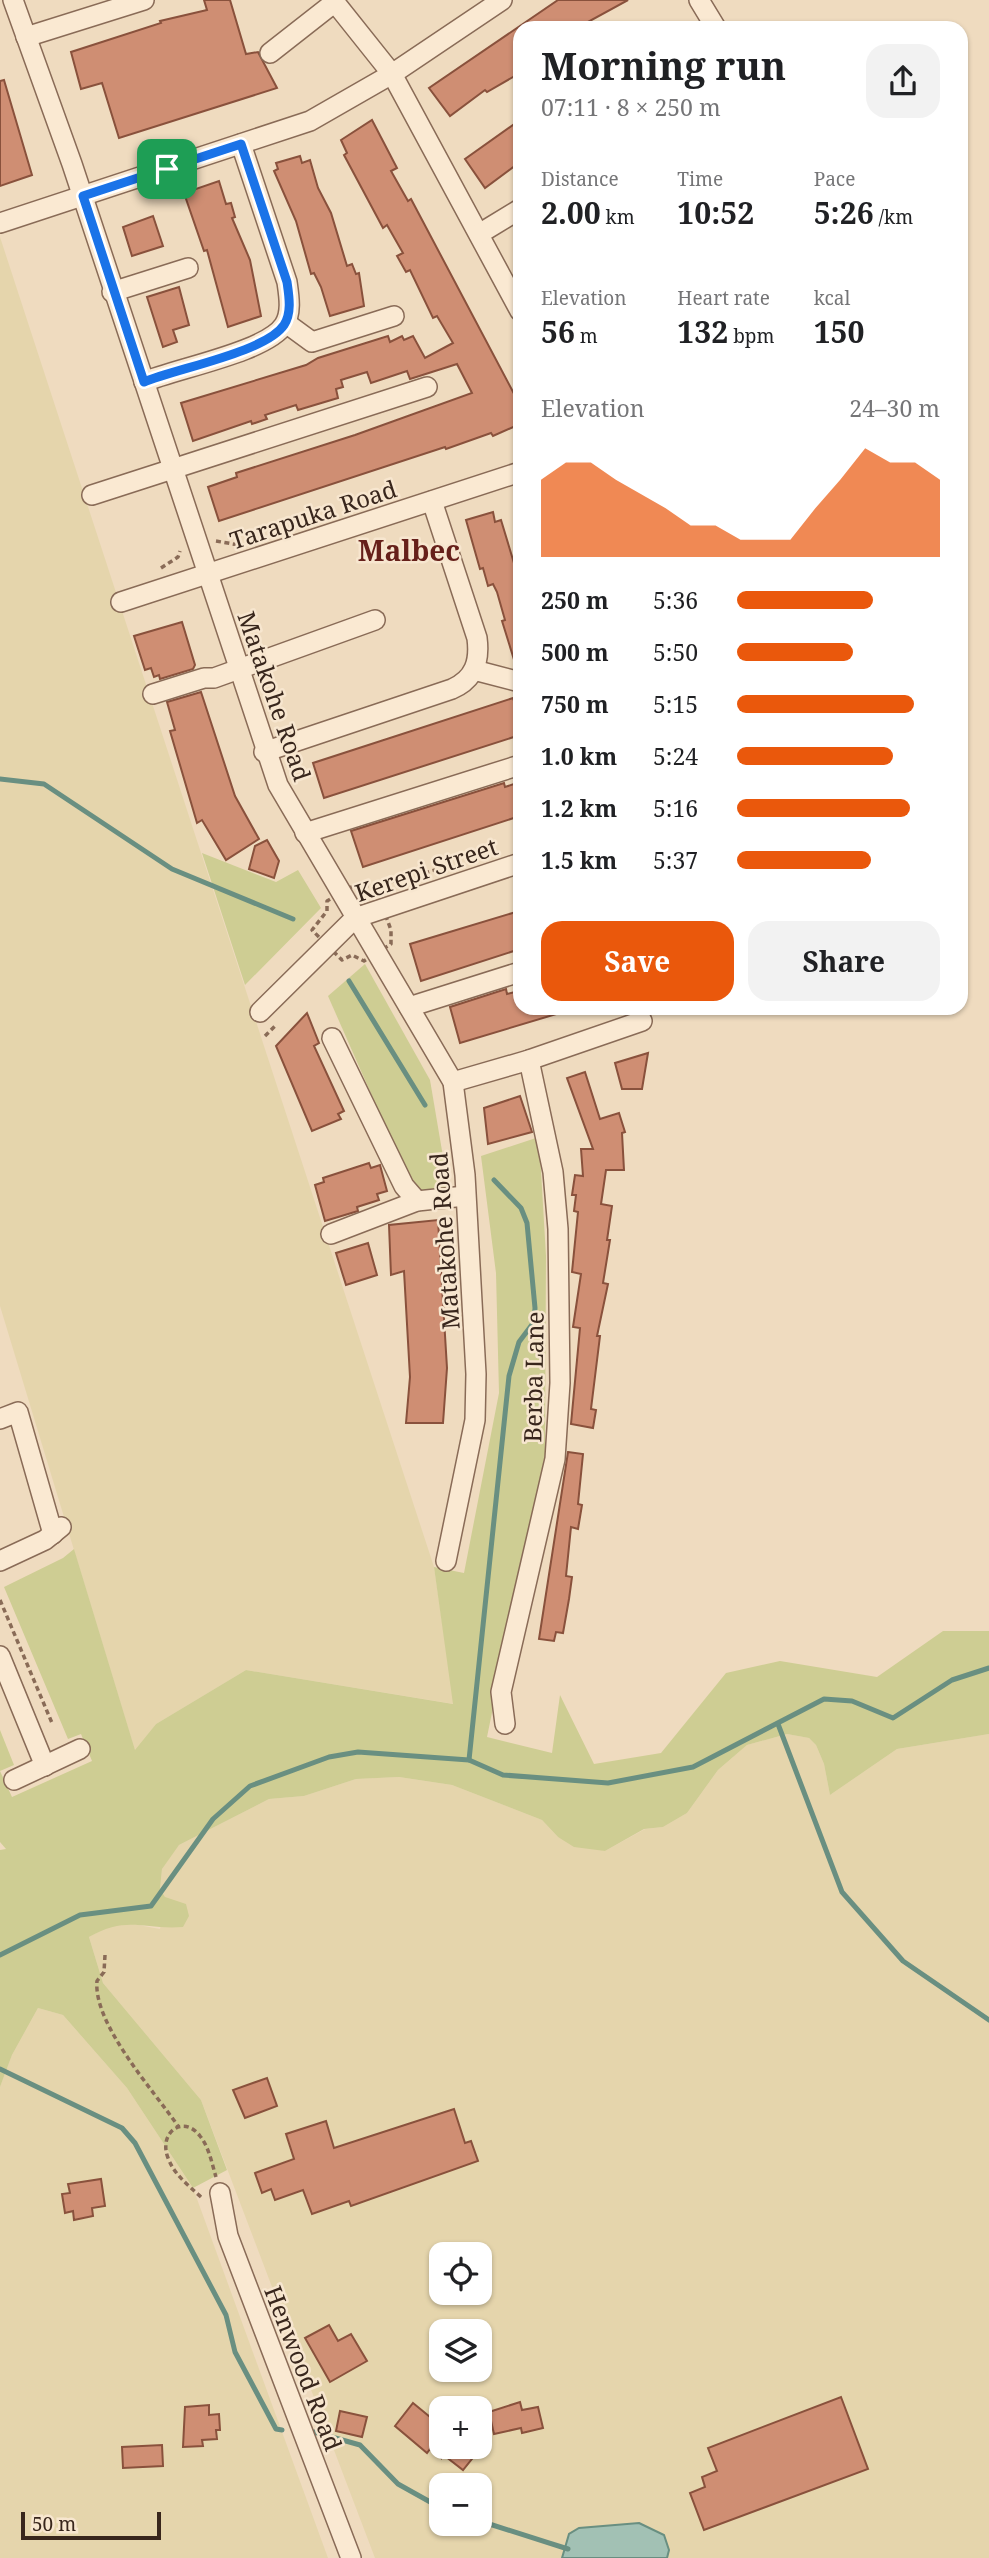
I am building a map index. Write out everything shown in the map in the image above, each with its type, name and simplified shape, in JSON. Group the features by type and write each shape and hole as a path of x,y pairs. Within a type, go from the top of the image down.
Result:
{"street":[{"name":"Matakohe Road","path":"13,0 83,196 112,292 144,382 264,752 304,833 453,1082 460,1123 476,1374 475,1420 446,1561"},
{"path":"26,37 144,0"},
{"path":"0,223 310,121 392,74 502,0"},
{"path":"699,0 712,21"},
{"path":"270,52 334,1 392,74 513,298"},
{"path":"144,382 265,342 286,323 290,302 287,282 241,144"},
{"path":"479,234 513,213"},
{"path":"112,292 188,268"},
{"path":"286,323 312,342 394,316"},
{"path":"92,495 427,387"},
{"name":"Tarapuka Road","path":"121,602 513,474"},
{"path":"264,752 452,689 463,684 474,670 478,661 477,638 432,501"},
{"path":"153,694 204,678 214,678 375,620"},
{"path":"474,670 513,680"},
{"path":"304,833 513,767"},
{"name":"Kerepi Street","path":"260,1012 355,918 513,865"},
{"path":"409,1007 513,974"},
{"path":"453,1082 529,1060 642,1021"},
{"path":"332,1038 404,1186 417,1201"},
{"name":"Berba Lane","path":"505,1724 501,1692 555,1459 560,1383 558,1229 553,1172 529,1060"},
{"path":"331,1234 417,1201 465,1196"},
{"path":"0,1419 18,1412 57,1530 0,1561"},
{"path":"0,1656 45,1766"},
{"path":"14,1780 80,1749"},
{"name":"Henwood Road","path":"213,2198 351,2558"}],"path":[{"path":"213,539 238,545"},
{"path":"160,570 178,556 180,550 189,547"},
{"path":"375,886 380,900"},
{"path":"349,888 383,886"},
{"path":"321,939 312,930 327,911 327,901 335,896"},
{"path":"391,930 398,924"},
{"path":"334,952 342,960 352,955 364,961 369,958"},
{"path":"0,1600 51,1723"},
{"path":"105,1955 104,1972 97,1981 99,2004 119,2042 178,2126"},
{"path":"178,2126 191,2127 201,2136 213,2198 181,2180 167,2154 166,2137 178,2126"}],"shaded area":[{"path":"0,237 434,1567 454,1704 246,1670 156,1724 135,1751 0,1306"},
{"path":"202,853 276,882 298,870 321,908 245,985"},
{"path":"365,964 430,1080 449,1192 421,1191 402,1164 328,996"},
{"path":"539,1137 546,1256 545,1454 487,1737 552,1753 560,1695 594,1764 661,1753 726,1673 780,1661 877,1677 943,1631 989,1631 989,1734 897,1749 830,1795 824,1764 816,1745 809,1738 787,1734 747,1745 718,1770 687,1813 663,1827 644,1829 605,1851 574,1847 558,1837 542,1820 452,1785 399,1777 356,1779 304,1796 269,1799 179,1845 162,1869 160,1889 165,1897 186,1904 189,1916 183,1927 125,1925 103,1930 89,1937 103,1983 201,2100 227,2170 193,2188 127,2088 63,2015 38,2008 12,2055 0,2087 0,1850 6,1849 0,1842 0,1771 12,1797 92,1761 81,1734 68,1739 4,1587 63,1558 74,1549 135,1750 156,1724 246,1670 453,1704 434,1567 464,1573 499,1393 496,1273 481,1156"},
{"path":"0,1730 14,1765 0,1771"},
{"path":"787,1734 809,1738 816,1745 824,1764 830,1795 897,1749 989,1734 989,2558 375,2558 201,2100 103,1983 89,1937 109,1926 127,1923 160,1929 165,1897 160,1889 162,1869 169,1854 179,1845 269,1799 304,1796 356,1779 399,1777 452,1785 542,1820 558,1837 605,1851 645,1829 663,1827 687,1813 718,1770 747,1745"},
{"path":"38,2008 63,2015 127,2088 193,2188 328,2558 0,2558 0,2087 12,2055"},
{"path":"639,2523 664,2535 669,2550 667,2558 562,2558 569,2534 579,2528"}],"building":[{"path":"204,0 230,0 246,54 258,52 277,88 119,138 102,83 81,89 71,52 161,23 160,21 207,10"},
{"path":"558,0 628,0 590,21 527,21"},
{"path":"513,31 513,77 487,92 485,90 450,116 429,88"},
{"path":"4,80 32,175 0,186 0,81"},
{"path":"372,120 397,168 391,171 408,201 411,199 513,392 513,427 493,436 491,433 446,449 445,447 219,521 208,487 237,477 236,473 355,435 472,393 457,364 410,379 407,371 371,383 367,372 341,380 343,387 336,389 338,398 298,410 296,405 265,415 267,419 252,424 251,421 193,441 181,403 306,365 318,358 388,336 390,342 402,336 404,340 413,336 425,358 453,343 437,316 433,318 410,270 406,272 397,256 403,253 387,225 383,228 344,155 347,153 341,140"},
{"path":"513,125 513,167 485,188 465,159"},
{"path":"300,156 302,163 310,160 318,188 331,213 347,266 352,264 356,274 359,273 364,306 330,316 321,287 314,273 311,274 296,221 274,171 278,169 276,163"},
{"path":"219,181 226,204 231,203 235,217 232,218 250,260 261,316 228,327 207,250 204,251 184,193"},
{"path":"153,216 163,246 132,256 123,227"},
{"path":"179,287 189,325 173,330 177,342 163,347 147,297"},
{"path":"493,512 495,522 501,520 513,560 513,656 502,621 505,620 497,592 493,584 488,586 483,568 480,569 466,520"},
{"path":"182,622 195,665 193,669 160,679 159,675 154,677 151,668 145,670 134,636"},
{"path":"201,692 235,796 259,839 226,860 202,820 197,823 170,731 175,730 167,702"},
{"path":"513,698 513,737 324,798 313,763"},
{"path":"504,783 505,787 513,784 513,818 363,867 351,831"},
{"path":"267,840 279,861 274,878 249,869 255,846"},
{"path":"513,913 513,951 421,981 410,944"},
{"path":"506,989 507,994 513,992 513,1015 553,1015 460,1043 450,1007"},
{"path":"307,1013 319,1043 314,1046 344,1111 338,1114 341,1119 312,1131 276,1046"},
{"path":"648,1053 642,1089 622,1089 615,1063"},
{"path":"585,1072 600,1119 619,1113 625,1132 622,1133 624,1170 606,1170 601,1204 612,1206 603,1283 608,1284 597,1336 600,1336 591,1409 596,1410 593,1428 571,1424 580,1328 573,1327 581,1274 572,1272 578,1212 574,1211 576,1195 572,1195 575,1175 583,1176 581,1149 593,1149 567,1078"},
{"path":"520,1096 532,1132 488,1144 484,1108"},
{"path":"369,1163 371,1168 380,1165 387,1191 377,1194 379,1200 357,1207 358,1211 325,1221 315,1185 324,1182 323,1178"},
{"path":"438,1220 447,1368 443,1423 406,1423 410,1377 404,1271 391,1275 389,1225"},
{"path":"368,1243 377,1275 346,1285 336,1253"},
{"path":"568,1452 583,1454 578,1504 582,1505 578,1529 571,1527 566,1576 572,1577 563,1633 556,1632 554,1641 539,1639"},
{"path":"267,2078 277,2106 245,2118 233,2090"},
{"path":"454,2109 465,2143 471,2141 478,2161 351,2206 349,2201 312,2214 303,2190 275,2200 271,2189 262,2193 255,2173 294,2159 286,2134 326,2121 334,2148"},
{"path":"101,2179 105,2206 92,2208 93,2216 74,2220 73,2211 65,2213 62,2194 70,2193 68,2184"},
{"path":"329,2325 338,2341 351,2334 367,2361 330,2382 305,2338"},
{"path":"841,2397 868,2469 704,2530 690,2493 705,2487 702,2477 717,2471 708,2448"},
{"path":"520,2402 522,2410 538,2407 543,2428 522,2433 521,2428 494,2434 492,2411"},
{"path":"413,2403 429,2416 427,2453 395,2426"},
{"path":"209,2405 209,2415 219,2414 220,2430 216,2430 217,2439 202,2440 203,2446 183,2447 185,2407"},
{"path":"340,2411 367,2417 362,2437 336,2431"},
{"path":"162,2445 163,2466 123,2468 122,2447"},
{"path":"449,2459 472,2459 463,2470"}],"waterway":[{"path":"0,779 44,784 172,869 293,919"},
{"path":"349,981 425,1105"},
{"path":"469,1760 509,1376 519,1342 534,1322 535,1308 527,1223 521,1208 494,1180"},
{"path":"0,1955 80,1915 151,1906 213,1819 250,1786 329,1757 358,1752 469,1760 503,1775 608,1783 693,1767 824,1699 852,1701 893,1718 952,1680 989,1668"},
{"path":"778,1724 842,1892 903,1961 989,2020"},
{"path":"0,2069 122,2128 135,2143 226,2315 235,2352 276,2429 282,2430"},
{"path":"314,2432 360,2445 398,2484 429,2501"},
{"path":"492,2525 568,2549"}],"district":[{"name":"Malbec","path":"409,550"}],"route":[{"path":"241,144 287,282 290,302 286,323 265,342 144,382 112,292 83,196 167,169 241,144"}]}
